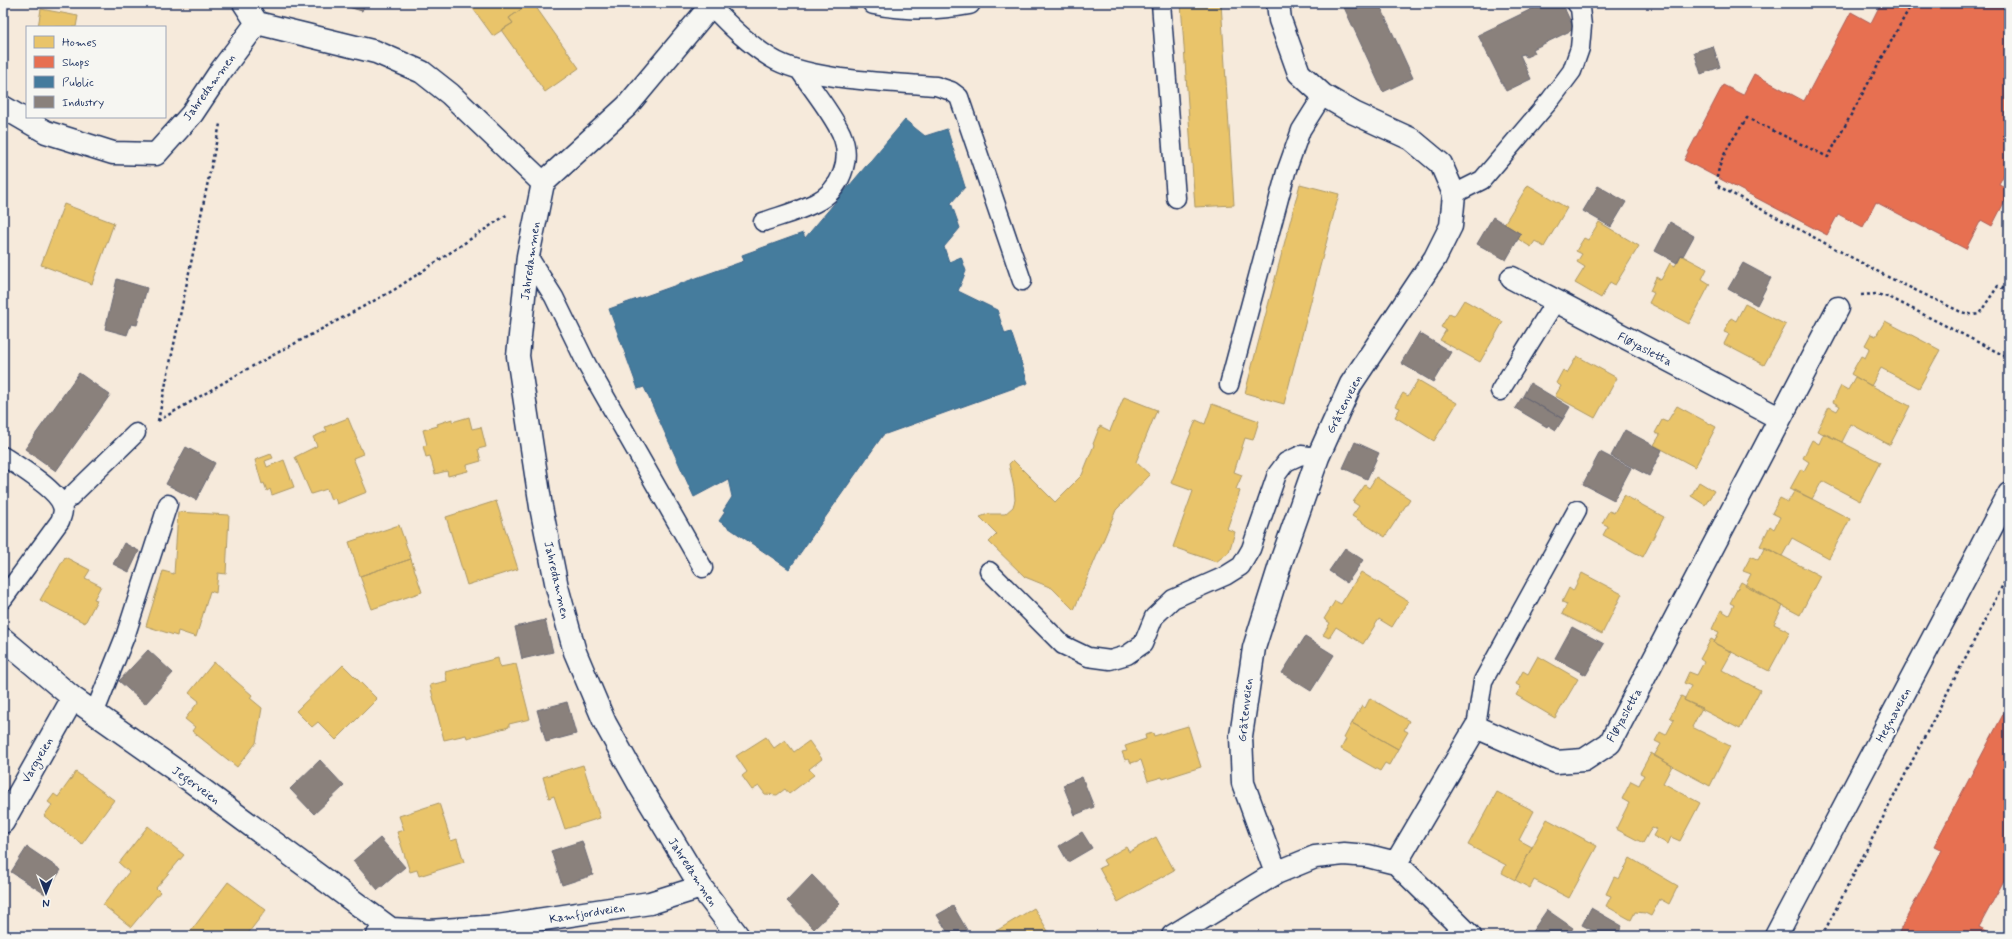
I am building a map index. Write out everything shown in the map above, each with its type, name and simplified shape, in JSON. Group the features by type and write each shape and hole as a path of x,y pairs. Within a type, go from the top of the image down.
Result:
{"street":[{"path":"244,3 257,22 376,52 422,72 450,94 542,187 627,106 712,5"},
{"path":"874,3 894,7 930,7 969,3"},
{"name":"Gråtenveien","path":"1276,873 1243,783 1241,736 1254,648 1282,559 1318,457 1351,384 1435,258 1451,226 1454,194 1441,164 1411,139 1354,113 1323,95 1299,73 1280,20 1278,3"},
{"name":"Jahredammen","path":"3,107 46,132 113,153 156,154 192,114 220,72 257,22"},
{"name":"Jahredammen","path":"542,187 528,256 518,356 541,507 557,587 575,652 605,723 701,887 738,936"},
{"name":"Fløyasletta","path":"1512,278 1779,418"},
{"name":"Fløyasletta","path":"1476,728 1556,762 1584,760 1610,743 1838,308"},
{"name":"Hegnaveien","path":"1776,936 2009,494"},
{"name":"Jegerveien","path":"3,639 73,698 184,776 384,932"},
{"name":"Vargveien","path":"3,822 73,698"},
{"path":"1396,863 1476,728"},
{"path":"1173,936 1276,873 1315,857 1344,854 1368,856 1396,863 1470,936"},
{"name":"Kamfjordveien","path":"384,932 430,931 498,926 650,903 701,887"}],"lane":[{"path":"1161,3 1176,198"},
{"path":"1454,194 1482,180 1551,99 1572,70 1580,48 1582,26 1580,8 1576,3"},
{"path":"712,5 738,35 766,55 800,70 832,76 936,86 951,91 959,97 1022,281"},
{"path":"763,222 816,203 833,190 843,174 846,157 841,133 800,70"},
{"path":"1230,385 1286,172 1301,130 1323,95"},
{"path":"528,256 554,297 588,365 703,568"},
{"path":"1500,391 1556,302"},
{"path":"62,505 136,433"},
{"path":"989,571 1063,645 1088,657 1110,660 1127,655 1143,644 1154,617 1173,599 1225,576 1241,566 1251,549 1277,474 1286,462 1301,455 1318,457"},
{"path":"3,456 36,478 58,497 62,505 63,513 60,521 3,599"},
{"path":"94,714 126,634 168,504"},
{"path":"1476,728 1483,681 1577,510"}],"path":[{"path":"1912,3 1828,156 1747,118 1723,153 1717,173 1716,184 1890,278 1961,312 1974,315 1979,314 1986,306 1998,286 2009,291"},
{"path":"158,421 221,123"},
{"path":"136,433 240,373 394,290 542,187"},
{"path":"1838,308 1860,295 1876,294 1891,298 2009,358"},
{"path":"1822,936 2009,573"}],"building: Homes":[{"path":"469,3 522,3 524,7 509,18 513,23 493,36"},
{"path":"530,3 533,3 579,68 545,92 501,30 513,23 509,18"},
{"path":"1181,3 1221,3 1234,205 1195,207"},
{"path":"41,9 78,16 76,26 38,26"},
{"path":"1300,184 1339,194 1284,404 1245,393"},
{"path":"1528,185 1567,208 1544,247 1535,241 1531,247 1518,239 1521,234 1504,224"},
{"path":"64,204 114,223 92,284 41,265"},
{"path":"1599,222 1639,246 1615,285 1610,282 1601,298 1575,283 1585,267 1577,262 1582,254 1576,251 1584,238 1588,240"},
{"path":"1681,255 1707,269 1702,279 1710,284 1689,324 1649,303 1654,293 1650,291 1656,277 1661,280 1670,263 1675,266"},
{"path":"1464,300 1503,322 1480,362 1440,340 1446,330 1441,327 1449,314 1454,316"},
{"path":"1745,304 1786,325 1764,365 1724,344 1729,334 1724,332 1731,318 1736,321"},
{"path":"1885,321 1940,350 1919,388 1881,368 1871,386 1851,374 1861,356 1865,358 1870,348 1865,345 1871,334 1876,336"},
{"path":"1577,356 1617,378 1595,418 1555,396 1561,386 1556,383 1563,370 1567,373"},
{"path":"1855,377 1910,406 1890,445 1851,424 1842,442 1817,431 1829,407 1837,411 1840,406 1833,402 1841,386 1848,390"},
{"path":"1418,380 1457,403 1434,441 1395,417 1400,408 1395,406 1403,393 1408,396"},
{"path":"1124,397 1157,410 1136,462 1150,475 1116,510 1074,610 1052,588 1025,577 989,542 997,534 980,517 988,514 1005,514 1013,507 1015,500 1014,488 1009,464 1013,460 1055,502 1082,475 1100,426 1110,431"},
{"path":"1212,404 1259,421 1253,440 1245,438 1234,472 1242,475 1236,489 1240,491 1227,529 1235,532 1229,552 1216,562 1173,547 1193,491 1171,483 1196,420 1205,424"},
{"path":"1677,406 1716,427 1695,467 1654,445 1660,435 1655,433 1662,420 1667,422"},
{"path":"469,417 472,429 481,427 486,447 478,449 481,461 467,465 468,471 448,476 447,471 435,474 430,456 426,457 423,446 427,445 423,430 438,426 437,424 452,419 452,422"},
{"path":"348,418 363,454 353,458 367,492 337,504 335,498 331,500 327,489 311,494 295,457 317,446 313,437 327,431 325,427"},
{"path":"1824,433 1880,462 1860,501 1822,481 1812,499 1790,489 1801,469 1804,471 1809,462 1803,458 1812,440 1819,444"},
{"path":"271,454 273,458 265,461 267,467 284,460 294,487 272,495 270,489 267,491 264,483 262,484 255,460"},
{"path":"1376,477 1410,499 1385,537 1352,516 1359,506 1353,502 1365,485 1369,488"},
{"path":"1699,482 1714,491 1705,505 1691,496"},
{"path":"1795,490 1850,519 1829,558 1792,538 1782,556 1760,546 1770,526 1774,529 1780,517 1772,513 1780,498 1788,502"},
{"path":"1624,495 1664,517 1643,557 1603,535 1608,526 1602,523 1609,511 1614,513"},
{"path":"496,501 518,569 467,585 446,517"},
{"path":"178,512 229,515 226,574 218,573 216,593 210,591 196,637 178,631 177,636 146,626 163,571 174,574"},
{"path":"399,525 411,559 360,576 349,542"},
{"path":"1765,547 1820,576 1800,615 1745,586 1751,574 1743,571 1751,556 1758,560"},
{"path":"65,557 90,570 85,578 101,586 94,599 97,600 85,623 40,600"},
{"path":"411,559 422,592 372,609 360,576"},
{"path":"1361,572 1408,601 1392,627 1379,619 1363,644 1336,627 1329,638 1323,635 1330,623 1324,619 1335,601 1341,604"},
{"path":"1582,573 1622,594 1602,634 1562,614 1567,604 1562,602 1569,588 1573,591"},
{"path":"1741,582 1783,606 1774,624 1790,632 1769,671 1714,643 1719,632 1712,629 1721,610 1729,615 1734,605 1730,603"},
{"path":"1711,639 1715,641 1714,643 1732,652 1722,670 1760,690 1740,729 1684,700 1691,686 1684,683 1689,672 1697,675 1704,662 1700,659"},
{"path":"1538,656 1578,679 1555,718 1516,695 1521,687 1516,684 1523,671 1528,674"},
{"path":"498,658 500,667 516,664 530,719 509,724 509,727 467,738 466,735 444,740 430,685 447,681 445,672"},
{"path":"214,662 252,695 250,698 262,708 256,743 237,767 192,731 195,727 185,719 199,701 189,693"},
{"path":"343,665 377,699 336,740 318,722 312,727 296,711"},
{"path":"1681,696 1685,698 1684,700 1702,708 1692,727 1730,746 1710,786 1654,756 1661,744 1655,741 1660,732 1666,735 1674,720 1670,717"},
{"path":"1370,698 1409,721 1404,730 1408,732 1398,749 1352,723 1362,706 1365,708"},
{"path":"1352,723 1398,749 1389,765 1385,763 1380,771 1341,749 1346,739 1344,738"},
{"path":"1188,726 1201,767 1163,779 1162,777 1148,781 1141,760 1131,763 1129,759 1125,760 1122,752 1127,751 1125,746 1146,739 1145,735 1153,733 1154,736"},
{"path":"766,737 774,748 785,740 794,752 809,741 822,759 809,769 814,775 789,794 785,789 777,795 765,794 759,786 752,790 742,776 747,772 736,756"},
{"path":"1651,753 1672,766 1663,783 1700,803 1680,841 1671,837 1668,844 1653,836 1657,829 1652,827 1643,843 1616,829 1629,803 1622,799 1631,781 1639,785 1644,775 1640,773"},
{"path":"583,765 600,818 565,829 554,796 549,798 543,777"},
{"path":"76,772 114,800 82,844 44,816 52,805 48,802 54,794 58,797"},
{"path":"1497,792 1534,811 1519,840 1532,847 1515,880 1502,873 1506,865 1468,845"},
{"path":"439,803 451,841 457,839 464,862 419,876 417,870 410,872 397,832 404,830 399,816"},
{"path":"1547,819 1597,846 1569,898 1534,880 1530,888 1515,880"},
{"path":"148,826 184,855 156,888 160,892 131,927 103,905 129,872 119,863"},
{"path":"1156,837 1174,870 1118,902 1099,868 1106,865 1103,860 1126,847 1129,852"},
{"path":"1630,858 1678,886 1669,904 1660,899 1651,916 1645,913 1635,912 1631,920 1606,906 1611,896 1606,894 1614,877 1619,879"},
{"path":"228,882 266,910 246,936 187,936"},
{"path":"1034,908 1051,936 988,936"}],"building: Shops":[{"path":"1881,3 2009,3 2009,165 1999,184 2009,189 2009,193 1992,226 1981,220 1966,249 1876,202 1863,227 1838,214 1827,235 1684,160 1723,85 1743,95 1754,74 1804,101 1851,12 1871,23"},
{"path":"2009,703 2009,871 1979,927 1997,936 1897,936 1942,850 1934,846"}],"building: Public":[{"path":"905,120 925,136 947,129 965,187 951,203 960,228 944,247 949,262 961,257 966,271 958,291 997,310 1005,334 1011,332 1028,383 883,435 789,569 719,521 725,512 723,511 732,497 728,479 694,497 644,387 638,389 609,309 744,261 742,255 803,233 805,238"}],"building: Industry":[{"path":"334,3 365,3 362,11"},
{"path":"1342,3 1379,3 1413,78 1383,92"},
{"path":"1544,3 1562,3 1574,29 1533,49 1535,53 1526,57 1524,54 1520,55 1531,79 1506,91 1478,35"},
{"path":"1713,46 1720,67 1701,74 1694,52"},
{"path":"1598,186 1626,202 1611,227 1583,211"},
{"path":"1493,217 1521,234 1506,260 1477,244"},
{"path":"1670,222 1694,236 1683,256 1681,255 1677,263 1655,251"},
{"path":"1743,263 1771,278 1757,305 1728,289"},
{"path":"117,279 147,288 137,325 131,324 127,335 105,329"},
{"path":"1419,333 1451,352 1433,382 1401,363"},
{"path":"79,373 110,395 56,471 25,449"},
{"path":"1530,383 1570,407 1563,419 1523,396"},
{"path":"1523,396 1563,419 1556,430 1548,425 1547,427 1515,408"},
{"path":"1625,430 1662,450 1649,476 1611,456"},
{"path":"1355,442 1379,453 1367,479 1343,468"},
{"path":"186,447 215,463 196,500 166,484"},
{"path":"1600,452 1631,468 1614,500 1583,484"},
{"path":"124,543 139,551 129,572 113,564"},
{"path":"1345,548 1363,560 1347,583 1329,571"},
{"path":"545,620 553,652 522,659 515,627"},
{"path":"1572,627 1604,644 1586,675 1555,658"},
{"path":"1305,637 1334,655 1311,691 1282,673"},
{"path":"148,650 173,673 145,704 119,681"},
{"path":"567,702 576,734 546,742 537,710"},
{"path":"320,760 344,786 314,814 290,789"},
{"path":"1082,777 1094,807 1075,815 1063,785"},
{"path":"1082,832 1092,848 1068,862 1059,846"},
{"path":"380,838 405,867 378,890 353,861"},
{"path":"582,841 593,875 562,885 551,851"},
{"path":"27,847 61,870 45,894 11,872"},
{"path":"812,875 840,904 814,929 787,901"},
{"path":"953,906 967,930 956,936 950,936 937,915"},
{"path":"1591,908 1622,926 1617,936 1603,936 1582,925"},
{"path":"1547,910 1573,928 1568,936 1529,936"}]}
